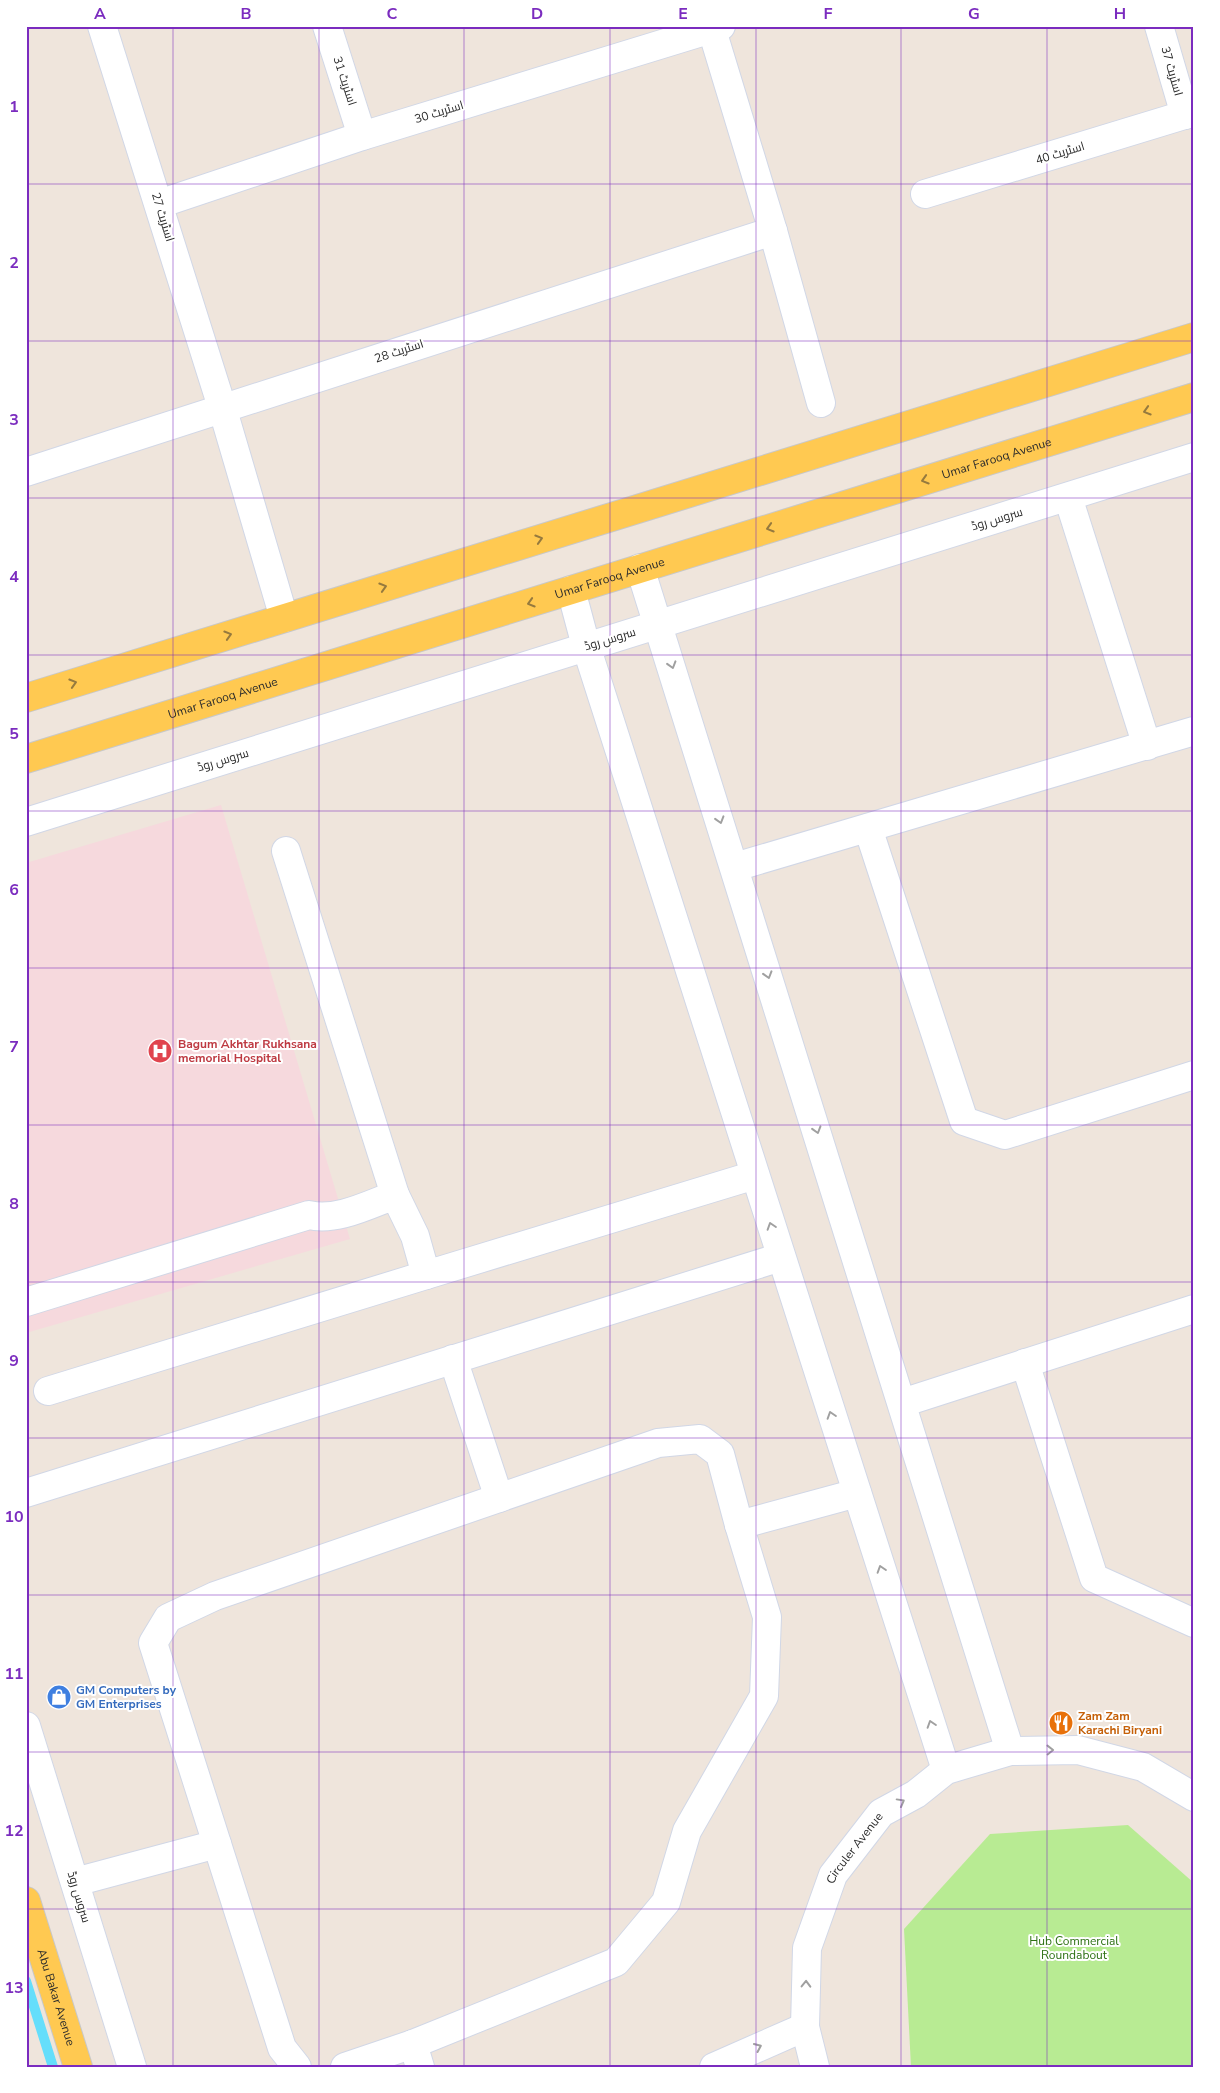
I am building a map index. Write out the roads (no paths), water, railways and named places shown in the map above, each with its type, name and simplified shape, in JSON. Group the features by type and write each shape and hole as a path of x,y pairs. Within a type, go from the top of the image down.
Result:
{"main road":[{"path":"26,698 1194,337"},
{"name":"Umar Farooq Avenue","path":"26,759 1194,397"},
{"name":"Abu Bakar Avenue","path":"26,1900 78,2067"}],"street":[{"name":"اسٹریٹ 27","path":"102,26 222,407 284,618"},
{"name":"اسٹریٹ 31","path":"327,26 362,136"},
{"name":"اسٹریٹ 37","path":"1159,26 1189,114"},
{"name":"اسٹریٹ 30","path":"159,204 362,136 716,28"},
{"path":"716,28 821,403"},
{"name":"اسٹریٹ 40","path":"925,194 1189,114"},
{"name":"اسٹریٹ 28","path":"26,472 222,407 773,232"},
{"name":"سروس روڈ","path":"26,822 659,623 1068,498 1194,457"},
{"path":"1068,498 1148,746"},
{"path":"640,568 659,623 1010,1751"},
{"path":"571,590 586,646 946,1770"},
{"path":"735,867 1194,732"},
{"path":"868,828 964,1121 1005,1135 1194,1075"},
{"path":"286,851 396,1195 415,1236 426,1274"},
{"path":"48,1391 755,1175"},
{"path":"26,1302 309,1214 320,1218 333,1216 396,1195"},
{"path":"26,1493 781,1257"},
{"path":"902,1403 1194,1309"},
{"path":"453,1359 499,1498"},
{"path":"1025,1363 1094,1578 1194,1623"},
{"path":"297,2067 282,2048 153,1643 168,1618 215,1596 658,1443 700,1439 720,1454 767,1617 764,1696 687,1831 666,1902 616,1962 417,2056 345,2067"},
{"path":"739,1525 857,1493"},
{"name":"سروس روڈ","path":"26,1726 132,2067"},
{"name":"Circuler Avenue","path":"814,2067 805,2027 807,1948 833,1875 881,1813 916,1794 946,1770 1010,1751 1078,1750 1143,1767 1194,1797"},
{"path":"75,1882 217,1844"},
{"path":"714,2067 805,2027"}],"waterway":[{"path":"26,1981 53,2067"}],"place":[{"name":"Bagum Akhtar Rukhsana memorial Hospital","path":"160,1051"},
{"name":"GM Computers by GM Enterprises","path":"59,1697"},
{"name":"Zam Zam Karachi Biryani","path":"1061,1723"}],"park label":[{"name":"Hub Commercial Roundabout","path":"1074,1948"}]}
